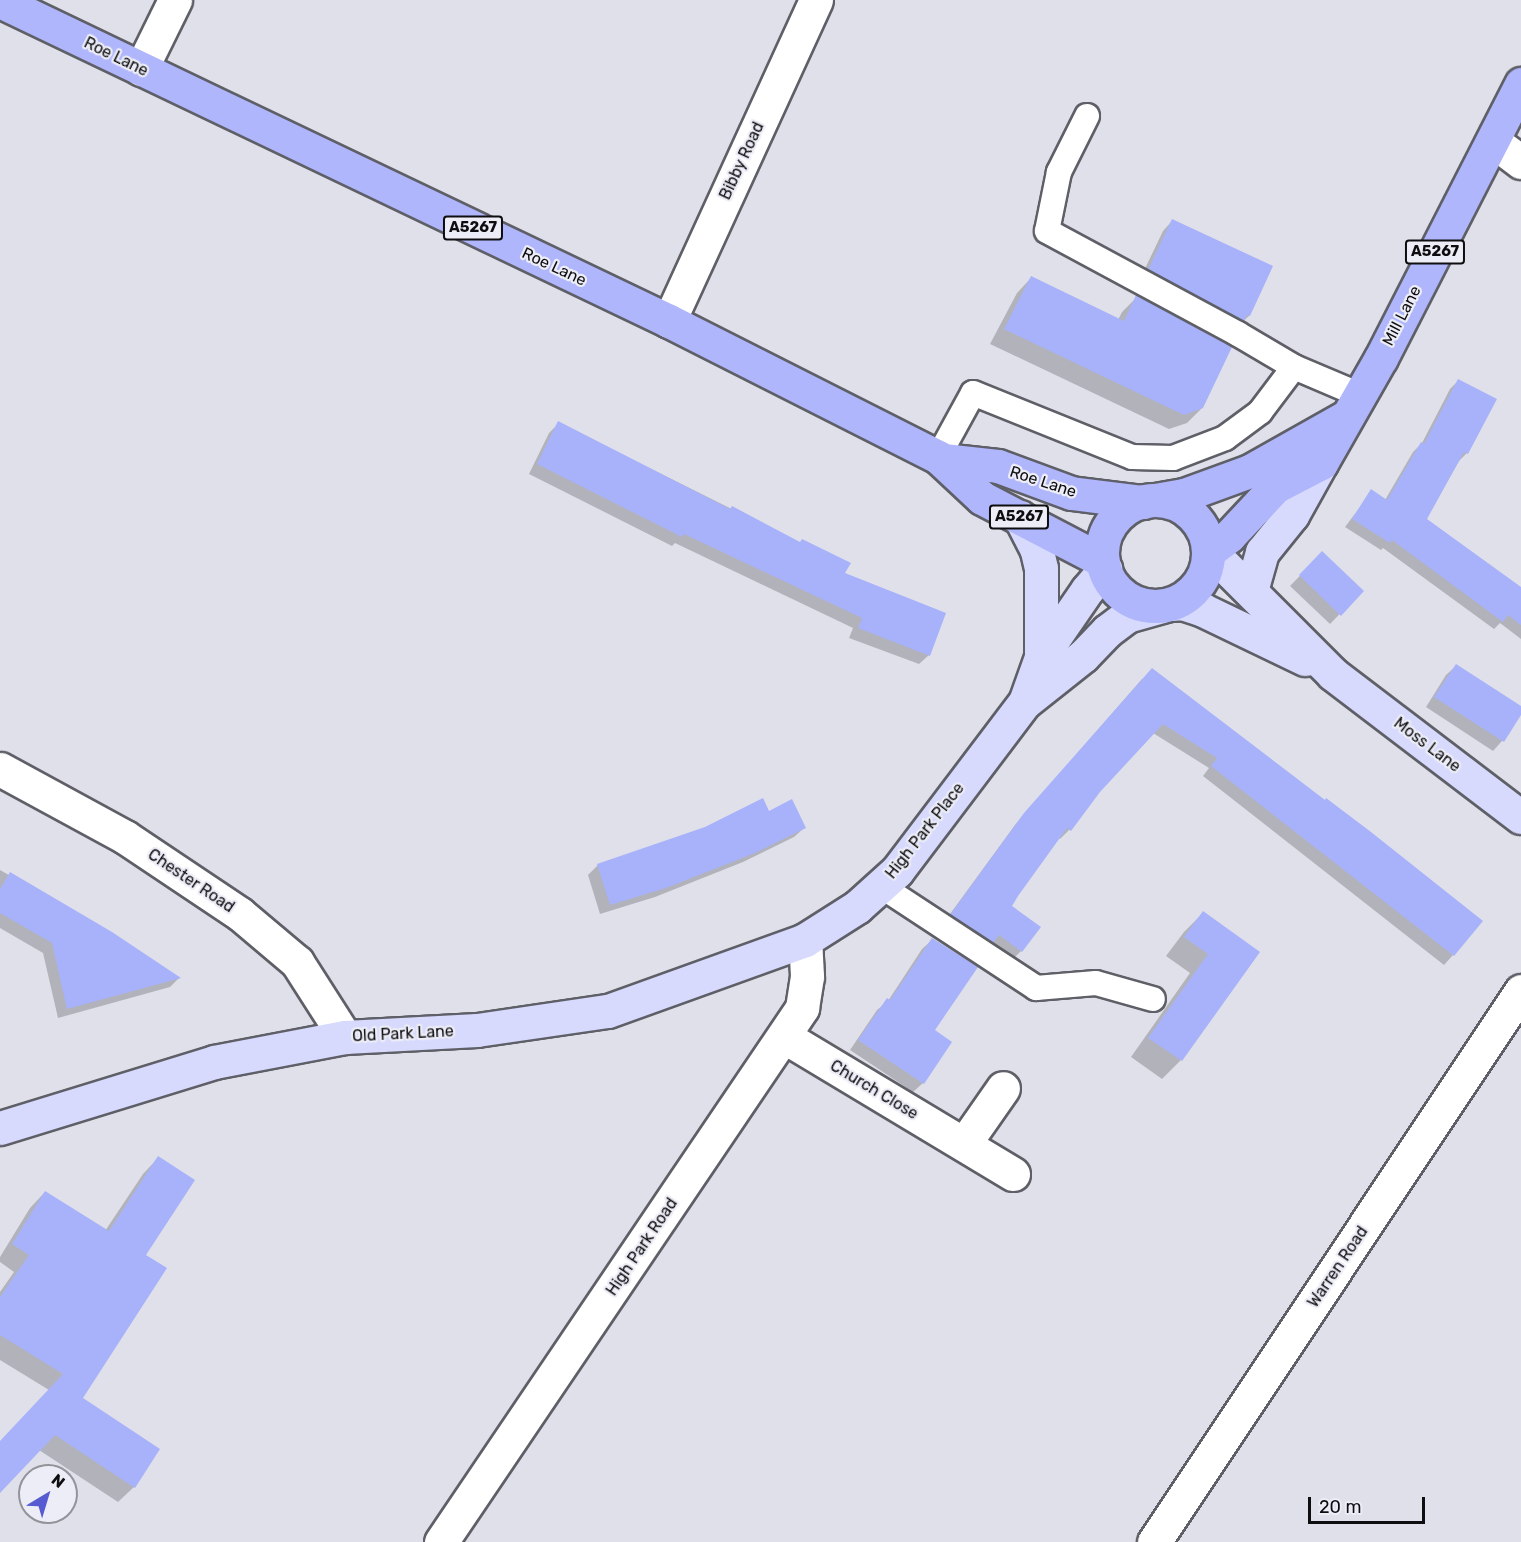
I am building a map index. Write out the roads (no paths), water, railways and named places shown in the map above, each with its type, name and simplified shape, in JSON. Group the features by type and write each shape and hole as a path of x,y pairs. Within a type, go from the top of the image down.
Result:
{"main road":[{"name":"Roe Lane","path":"0,1 669,321 941,459 982,498 1104,565"},
{"name":"Mill Lane","path":"1321,463 1521,84"},
{"name":"A5267","path":"1149,501 1184,495 1250,471 1352,406"},
{"name":"Roe Lane","path":"941,459 998,466 1071,493 1149,501"},
{"path":"1208,553 1229,536 1275,487 1321,463"},
{"path":"1149,501 1171,503 1185,510 1201,529 1208,553 1205,570 1198,585 1186,596 1167,605 1148,606 1121,594 1111,583 1104,565 1103,546 1107,531 1116,517 1128,508 1149,501"}],"street":[{"path":"141,69 175,0"},
{"name":"Bibby Road","path":"669,321 816,0"},
{"path":"1492,141 1521,162"},
{"path":"1251,591 1262,552 1292,515 1321,463"},
{"path":"1020,517 1037,551 1041,568 1041,657"},
{"name":"Moss Lane","path":"1208,553 1251,591 1333,674 1521,817"},
{"name":"High Park Place","path":"1024,702 1041,657 1104,565"},
{"name":"Moss Lane","path":"1167,605 1182,603 1230,621 1333,674"},
{"name":"High Park Place","path":"805,940 857,907 897,871 1024,702 1083,656 1107,631 1127,616 1167,605"},
{"name":"Chester Road","path":"0,769 125,837 240,914 297,962 345,1036"},
{"name":"Old Park Lane","path":"0,1128 214,1062 345,1036 477,1030 608,1011 805,940"},
{"name":"High Park Road","path":"441,1542 802,1008 807,976 805,940"},
{"name":"Warren Road","path":"1154,1542 1521,991"},
{"name":"Church Close","path":"784,1037 1013,1174"},
{"path":"964,1144 1003,1088"}],"lane":[{"path":"1087,116 1059,172 1047,231 1238,334 1294,367 1352,406"},
{"path":"941,459 974,393 1132,457 1173,458 1225,438 1260,412 1294,367"},
{"path":"881,886 1036,988 1096,983 1153,999"}]}
